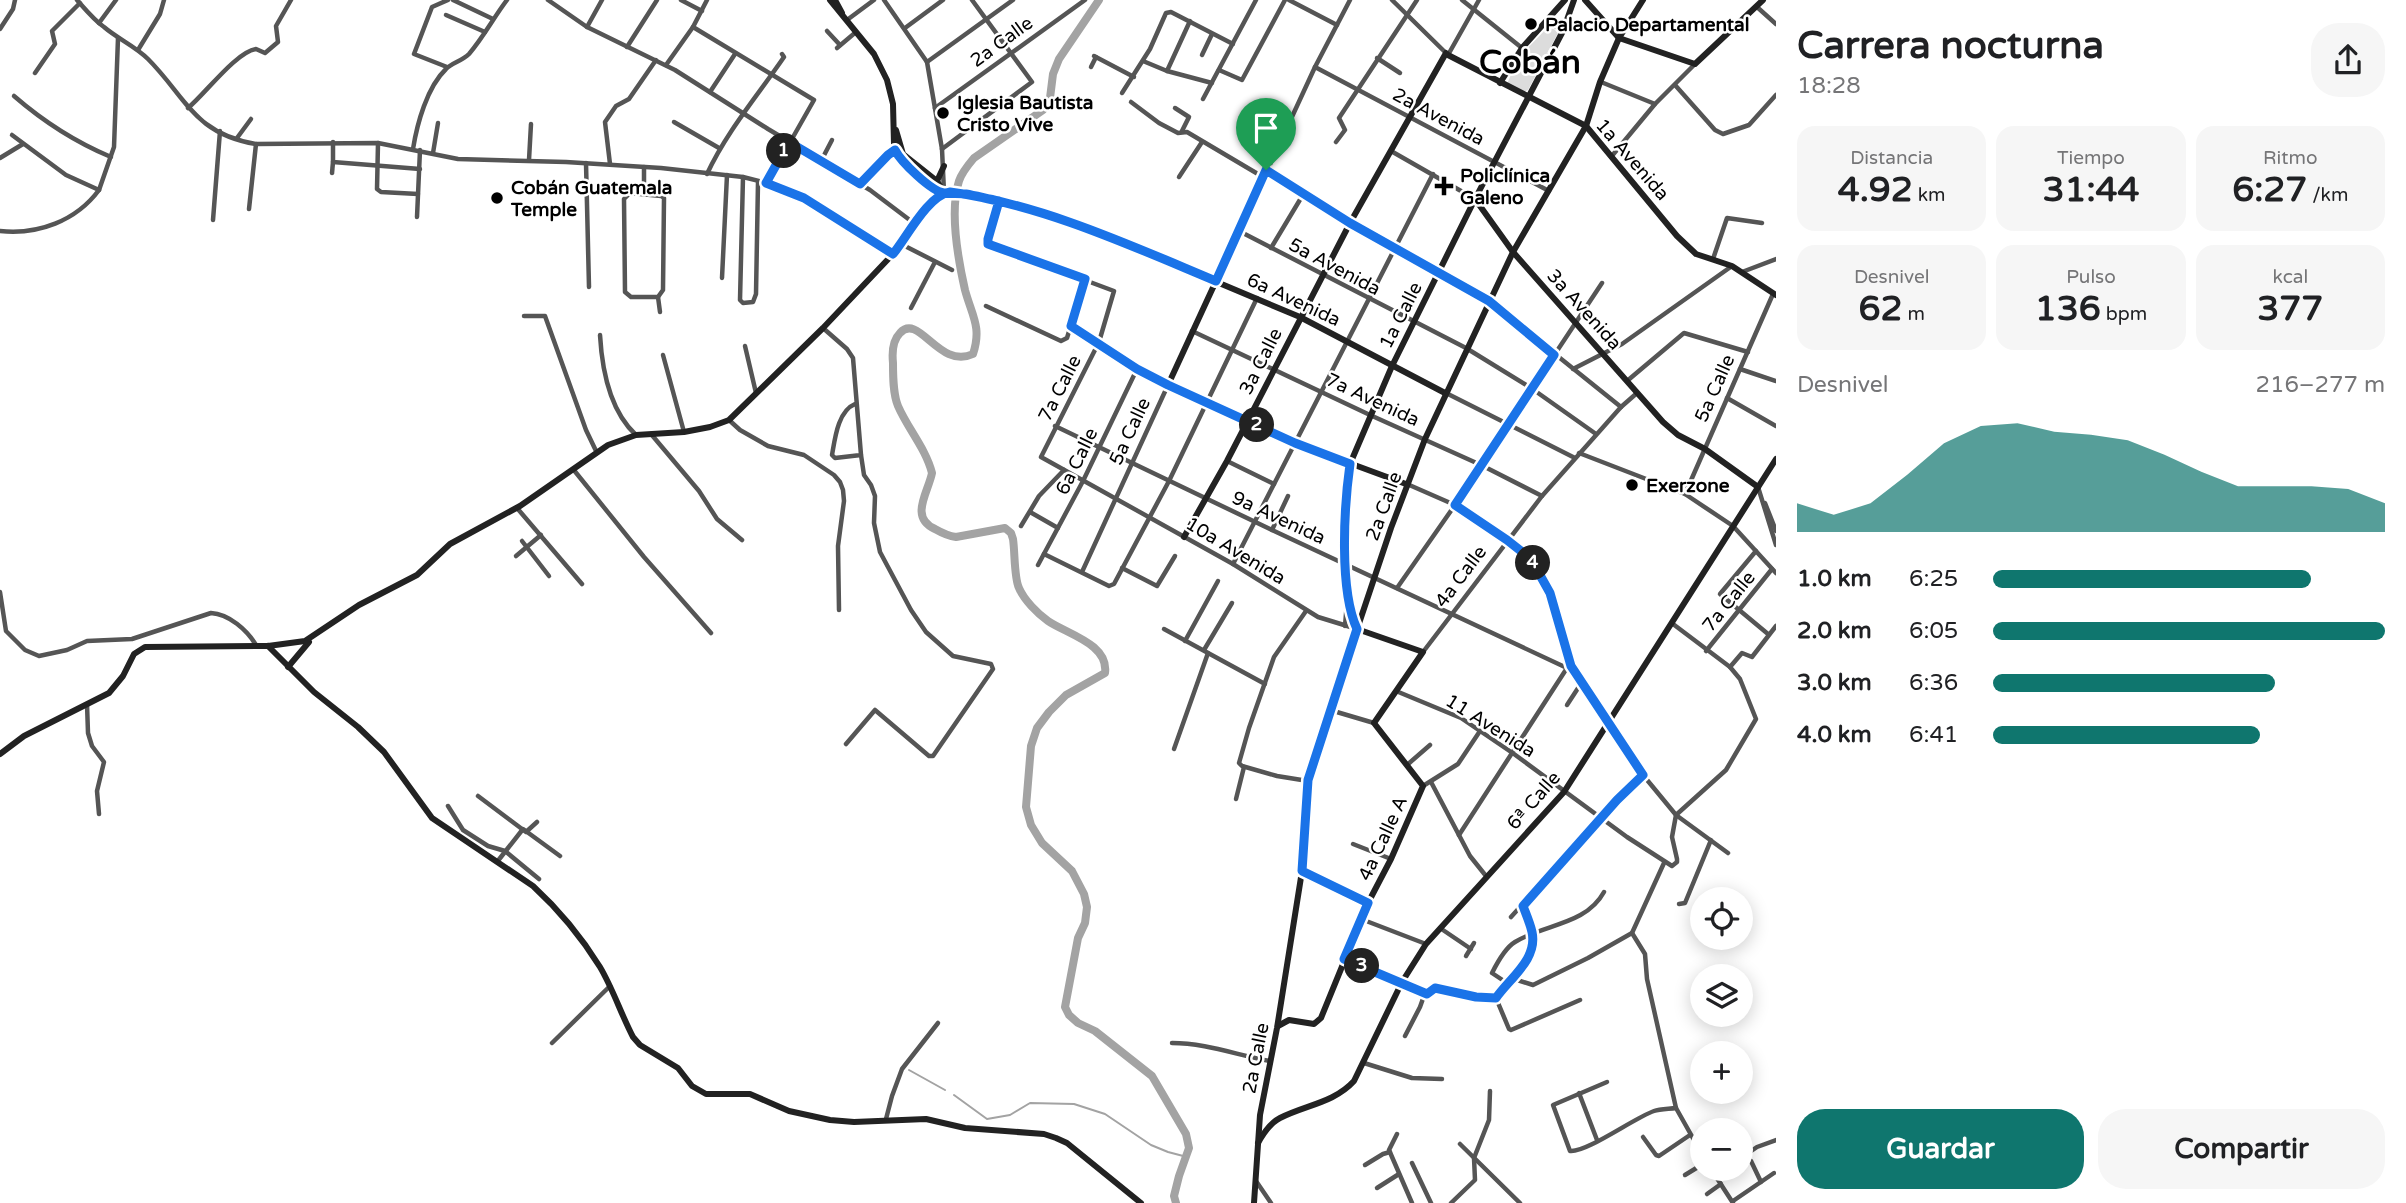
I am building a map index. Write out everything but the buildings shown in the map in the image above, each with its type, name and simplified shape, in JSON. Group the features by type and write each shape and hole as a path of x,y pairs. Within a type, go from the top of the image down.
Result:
{"main road":[{"path":"830,0 837,11 842,13"},
{"path":"835,0 874,54 887,80 893,104 899,158 932,187 947,193"},
{"name":"1a Calle","path":"1347,595 1345,564 1350,464 1392,366 1563,31 1574,0"},
{"path":"1585,0 1619,38 1695,64 1763,0"},
{"name":"2a Calle","path":"1254,1203 1260,1115 1302,871 1308,780 1330,710 1406,484 1445,393 1513,252 1586,126 1600,82 1619,38 1643,0"},
{"path":"1500,83 1522,48 1562,1"},
{"name":"1a Avenida","path":"1447,54 1586,126 1677,236 1696,254 1732,266 1774,294"},
{"name":"3a Calle","path":"1184,537 1227,461 1350,223 1447,54"},
{"path":"897,149 937,181 947,193"},
{"path":"937,181 944,166"},
{"path":"0,754 24,736 109,693 123,676 134,654 145,647 268,646 305,641 359,605 417,575 450,544 517,508 608,445 636,435 710,428 729,420 823,328 893,254 933,200 947,193"},
{"name":"6a Avenida","path":"947,193 999,201 1088,230 1216,281 1300,317 1445,393"},
{"name":"3a Avenida","path":"1475,199 1513,252 1663,422 1678,435 1705,449 1758,486"},
{"name":"5a Calle","path":"1168,385 1216,281"},
{"path":"1168,385 1295,443 1406,484"},
{"name":"6ª Calle","path":"1278,1119 1330,1100 1354,1081 1402,982 1426,944 1564,792 1776,459"},
{"path":"1347,595 1357,629"},
{"name":"10a Avenida","path":"1357,629 1423,652"},
{"path":"288,667 313,637"},
{"path":"268,646 384,752 432,818 533,886 559,912 598,965 640,1045 678,1068 692,1086 715,1095 750,1094 789,1111 830,1120 854,1122 926,1119 965,1128 1056,1138 1067,1143 1141,1203"},
{"name":"4a Calle","path":"1374,723 1423,652"},
{"path":"1374,723 1423,786"},
{"name":"4a Calle A","path":"1277,1028 1284,1021 1310,1024 1321,1018 1368,903 1423,786"},
{"path":"1260,1115 1278,1119"},
{"path":"1257,1145 1278,1119"}],"street":[{"path":"0,29 13,9 15,0"},
{"path":"99,23 116,0"},
{"path":"138,50 160,14 164,0"},
{"path":"188,108 249,51 256,48 265,54 278,42 276,26 291,0"},
{"path":"435,0 414,54 447,67"},
{"path":"433,6 451,0 493,19"},
{"path":"414,149 426,100 447,67 458,63 469,54 507,0"},
{"path":"548,0 587,27 666,65 745,113 860,184 915,224"},
{"path":"587,27 603,0"},
{"path":"627,47 656,0"},
{"path":"681,0 702,11"},
{"path":"666,65 693,27 707,0"},
{"path":"848,20 874,0"},
{"path":"884,0 927,62 947,193"},
{"path":"905,28 943,0"},
{"path":"942,149 1031,85 1031,79 972,0"},
{"path":"927,62 1013,0"},
{"name":"2a Calle","path":"935,108 1085,0"},
{"path":"1203,99 1256,0"},
{"path":"1219,70 1242,79 1287,0 1337,25"},
{"path":"1306,8 1310,0"},
{"name":"5a Calle","path":"1216,281 1315,67 1350,0"},
{"name":"1a Avenida","path":"1392,0 1447,54"},
{"path":"1336,142 1345,130 1337,123 1357,88 1417,0"},
{"path":"1462,0 1522,48"},
{"name":"3a Calle","path":"1447,54 1479,0"},
{"path":"35,72 55,44 52,31 78,2 99,23 147,58 195,117 220,131 256,144 377,143 458,159 586,163 743,177 804,198 893,254"},
{"path":"1757,8 1776,24"},
{"path":"1122,93 1143,61 1166,13 1171,12 1233,44"},
{"path":"446,15 485,32"},
{"path":"1167,71 1190,21"},
{"path":"1547,21 1563,31"},
{"path":"693,27 814,100 766,183"},
{"path":"827,31 839,46 856,32"},
{"path":"1202,55 1212,34"},
{"path":"0,231 29,230 59,224 90,201 99,190 114,147 118,37"},
{"path":"710,92 735,54"},
{"path":"707,174 719,148 784,57 782,54"},
{"path":"1091,67 1095,57 1133,77"},
{"path":"1377,58 1400,73"},
{"path":"610,165 605,122 616,106 629,99 656,60"},
{"path":"1143,61 1167,71 1212,83"},
{"path":"1611,158 1655,104 1695,64"},
{"name":"2a Avenida","path":"1315,67 1550,191"},
{"path":"1600,82 1655,104"},
{"path":"1675,85 1715,130 1723,134 1749,125 1776,95"},
{"path":"15,96 34,113 81,145 111,157"},
{"path":"1132,102 1159,123 1178,133 1182,131 1263,177"},
{"path":"1175,108 1189,117 1182,131"},
{"path":"237,138 251,119"},
{"path":"674,122 719,148"},
{"path":"433,153 438,123"},
{"path":"529,160 531,124"},
{"path":"213,220 220,131"},
{"path":"12,135 66,175 99,190"},
{"path":"821,161 832,140"},
{"path":"332,173 333,142"},
{"path":"1179,177 1202,142"},
{"path":"377,143 377,189 381,192 418,194"},
{"path":"0,158 23,144"},
{"path":"249,209 256,144"},
{"path":"860,184 897,149"},
{"path":"417,217 420,150"},
{"name":"3a Avenida","path":"1391,151 1475,199"},
{"path":"333,162 420,169"},
{"path":"586,163 589,287"},
{"path":"644,167 644,194"},
{"path":"1266,170 1350,223 1489,301 1621,407"},
{"path":"1233,564 1433,174"},
{"path":"722,278 727,175"},
{"path":"741,310 743,177"},
{"path":"741,302 753,302 756,294 758,181"},
{"path":"658,297 631,297 625,292 624,199 630,193 661,196 665,202 663,290 658,297 660,312"},
{"path":"1271,248 1304,194"},
{"path":"986,306 1061,341 1071,326 1085,279 987,242 999,201"},
{"path":"1713,259 1727,218 1762,223"},
{"name":"5a Avenida","path":"1239,231 1466,348 1531,388 1596,434"},
{"path":"901,244 952,270"},
{"path":"1742,272 1776,259"},
{"path":"911,308 935,262"},
{"path":"1573,369 1605,354 1732,266"},
{"name":"7a Calle","path":"1041,457 1099,342 1114,291 1085,279"},
{"path":"1397,588 1602,283"},
{"name":"5a Calle","path":"1685,494 1774,294"},
{"path":"1044,555 1109,586 1114,584 1169,481 1257,298"},
{"path":"524,316 545,316 586,430 597,453"},
{"path":"1071,326 1137,369 1168,385"},
{"path":"823,328 847,349 853,358 861,455 864,475 875,496 874,523 880,552 926,632 953,656 986,661 993,669 933,756 929,756 875,710 846,744"},
{"name":"7a Avenida","path":"1192,331 1481,464 1542,496"},
{"path":"1627,381 1685,333 1748,352"},
{"path":"600,335 603,363 614,403 622,419 636,435"},
{"path":"745,346 756,394"},
{"path":"663,355 684,432"},
{"name":"6a Calle","path":"1038,565 1083,481 1137,369"},
{"path":"1740,369 1776,381"},
{"name":"5a Calle","path":"1082,572 1168,385"},
{"name":"6a Avenida","path":"1445,393 1577,456"},
{"name":"4a Calle","path":"1423,652 1542,496 1596,434 1637,393"},
{"path":"1727,398 1776,426"},
{"path":"855,404 845,412 832,455 835,458 861,455"},
{"path":"729,420 740,430 768,446 804,455 828,470 840,482 844,501 838,546 839,610"},
{"name":"9a Avenida","path":"1055,426 1374,578 1569,667"},
{"path":"651,434 699,491 717,519 742,540"},
{"path":"1577,456 1685,494 1733,526 1774,571"},
{"name":"10a Avenida","path":"1041,457 1233,564 1306,611 1357,629"},
{"path":"1227,461 1274,484"},
{"path":"573,469 711,634"},
{"path":"1021,526 1039,496 1064,470"},
{"path":"1406,484 1455,505 1531,559 1553,603 1569,667 1582,682 1643,775 1676,815 1728,853"},
{"path":"1758,486 1776,531"},
{"path":"1758,486 1776,545"},
{"path":"1272,530 1288,496"},
{"path":"517,508 582,584"},
{"path":"1030,512 1058,528"},
{"path":"516,555 541,535"},
{"path":"522,541 550,576"},
{"path":"1756,551 1731,578 1720,596 1768,634"},
{"path":"1122,568 1157,586 1175,556"},
{"name":"7a Calle","path":"1706,650 1738,608 1774,571"},
{"path":"1185,641 1218,581"},
{"path":"0,592 6,631 25,650 39,656 67,650 87,641 132,639 211,613 222,614 250,635 256,645"},
{"name":"1a Calle","path":"1345,626 1347,595"},
{"path":"1174,749 1206,652 1232,603"},
{"path":"1236,799 1241,765 1274,657 1306,611"},
{"path":"1604,892 1591,909 1558,926 1512,944 1492,975 1533,985 1632,933 1666,864 1672,866 1677,862 1672,837 1676,815 1726,769 1756,719 1740,679 1730,667 1672,624"},
{"path":"1730,667 1744,653 1752,657 1776,626"},
{"path":"1164,629 1265,684"},
{"path":"1459,835 1569,667"},
{"path":"1567,705 1582,682"},
{"name":"11 Avenida","path":"1396,691 1444,709 1480,731 1666,864"},
{"path":"87,704 88,733 92,747 104,762 97,791 99,814"},
{"path":"1330,710 1374,723"},
{"name":"4a Calle A","path":"1423,786 1458,764 1480,731"},
{"path":"1406,765 1430,745"},
{"path":"1241,765 1277,776 1308,780"},
{"path":"1511,917 1601,817 1643,775"},
{"path":"1431,782 1470,856 1486,876"},
{"path":"478,796 560,856"},
{"path":"448,806 463,830 488,846 505,851 539,879"},
{"path":"526,832 537,822"},
{"path":"497,862 523,829 526,832"},
{"path":"1679,904 1685,903 1711,840"},
{"path":"1353,844 1391,859"},
{"path":"1302,871 1368,903"},
{"path":"1496,998 1530,958 1533,935 1523,906"},
{"path":"1361,919 1426,944"},
{"path":"1440,928 1472,946 1466,956"},
{"path":"1632,933 1645,954 1647,979 1676,1108 1690,1135 1659,1156 1643,1137"},
{"path":"1344,959 1429,995 1435,988 1476,997 1496,998"},
{"path":"552,1043 610,986"},
{"path":"1405,1036 1425,993"},
{"path":"1496,998 1509,1029 1514,1030 1580,1000"},
{"path":"886,1119 902,1069 938,1023"},
{"path":"1172,1043 1200,1045 1270,1061"},
{"path":"1364,1063 1412,1078 1442,1079"},
{"path":"1607,1082 1557,1102 1553,1109 1570,1151 1574,1152 1656,1110 1676,1108"},
{"path":"1451,1203 1475,1180 1474,1158 1489,1120 1490,1091"},
{"path":"1579,1093 1597,1140"},
{"path":"1397,1135 1390,1152 1412,1203"},
{"path":"1753,1150 1776,1140"},
{"path":"1460,1144 1520,1203"},
{"path":"1365,1165 1390,1152"},
{"path":"1412,1163 1431,1203"},
{"path":"1753,1165 1761,1182"},
{"path":"1685,1175 1690,1172"},
{"path":"1719,1181 1733,1202 1774,1173"},
{"path":"1377,1188 1399,1174"},
{"path":"1255,1180 1271,1203"},
{"path":"1707,1194 1721,1184"}],"shaded area":[{"path":"1548,27 1558,33 1528,90 1524,92 1507,84 1518,58"}],"waterway":[{"path":"1099,0 1059,59 1053,74 1050,98 1043,110 974,158 959,181 955,207 956,236 965,290 976,329 973,354 961,357 950,355 915,330 907,329 897,336 894,343 894,385 898,406 926,456 932,473 922,504 923,518 927,524 956,537 1005,528 1013,539 1016,578 1024,597 1048,621 1094,647 1104,663 1105,673 1066,695 1037,728 1031,746 1026,807 1031,825 1042,843 1072,871 1084,894 1087,907 1085,923 1078,938 1065,1007 1078,1023 1095,1031 1152,1076 1186,1134 1189,1148 1174,1196 1176,1203"},
{"path":"909,1070 945,1090"},
{"path":"954,1095 987,1119 1010,1115 1030,1103 1074,1104 1105,1114 1151,1145 1187,1157"}],"place":[{"name":"Palacio Departamental","path":"1531,24"},
{"name":"Iglesia Bautista Cristo Vive","path":"943,113"},
{"name":"Policlínica Galeno","path":"1444,186"},
{"name":"Cobán Guatemala Temple","path":"497,198"},
{"name":"Exerzone","path":"1632,485"}],"district":[{"name":"Cobán","path":"1530,61"}],"route":[{"path":"1266,170 1216,281 1042,214 999,201 950,192 933,200 893,254 804,198 766,183 789,142 860,184 895,150 899,158 932,187 944,193 950,192 967,195 999,201 988,244 1085,279 1071,326 1137,369 1168,385 1295,443 1350,464 1345,564 1347,595 1357,629 1308,780 1302,871 1368,903 1344,959 1429,995 1435,988 1440,988 1476,997 1496,998 1530,958 1533,935 1523,906 1538,886 1643,775 1571,666 1550,593 1531,559 1455,505 1554,355 1489,301 1350,223 1266,170"}]}
